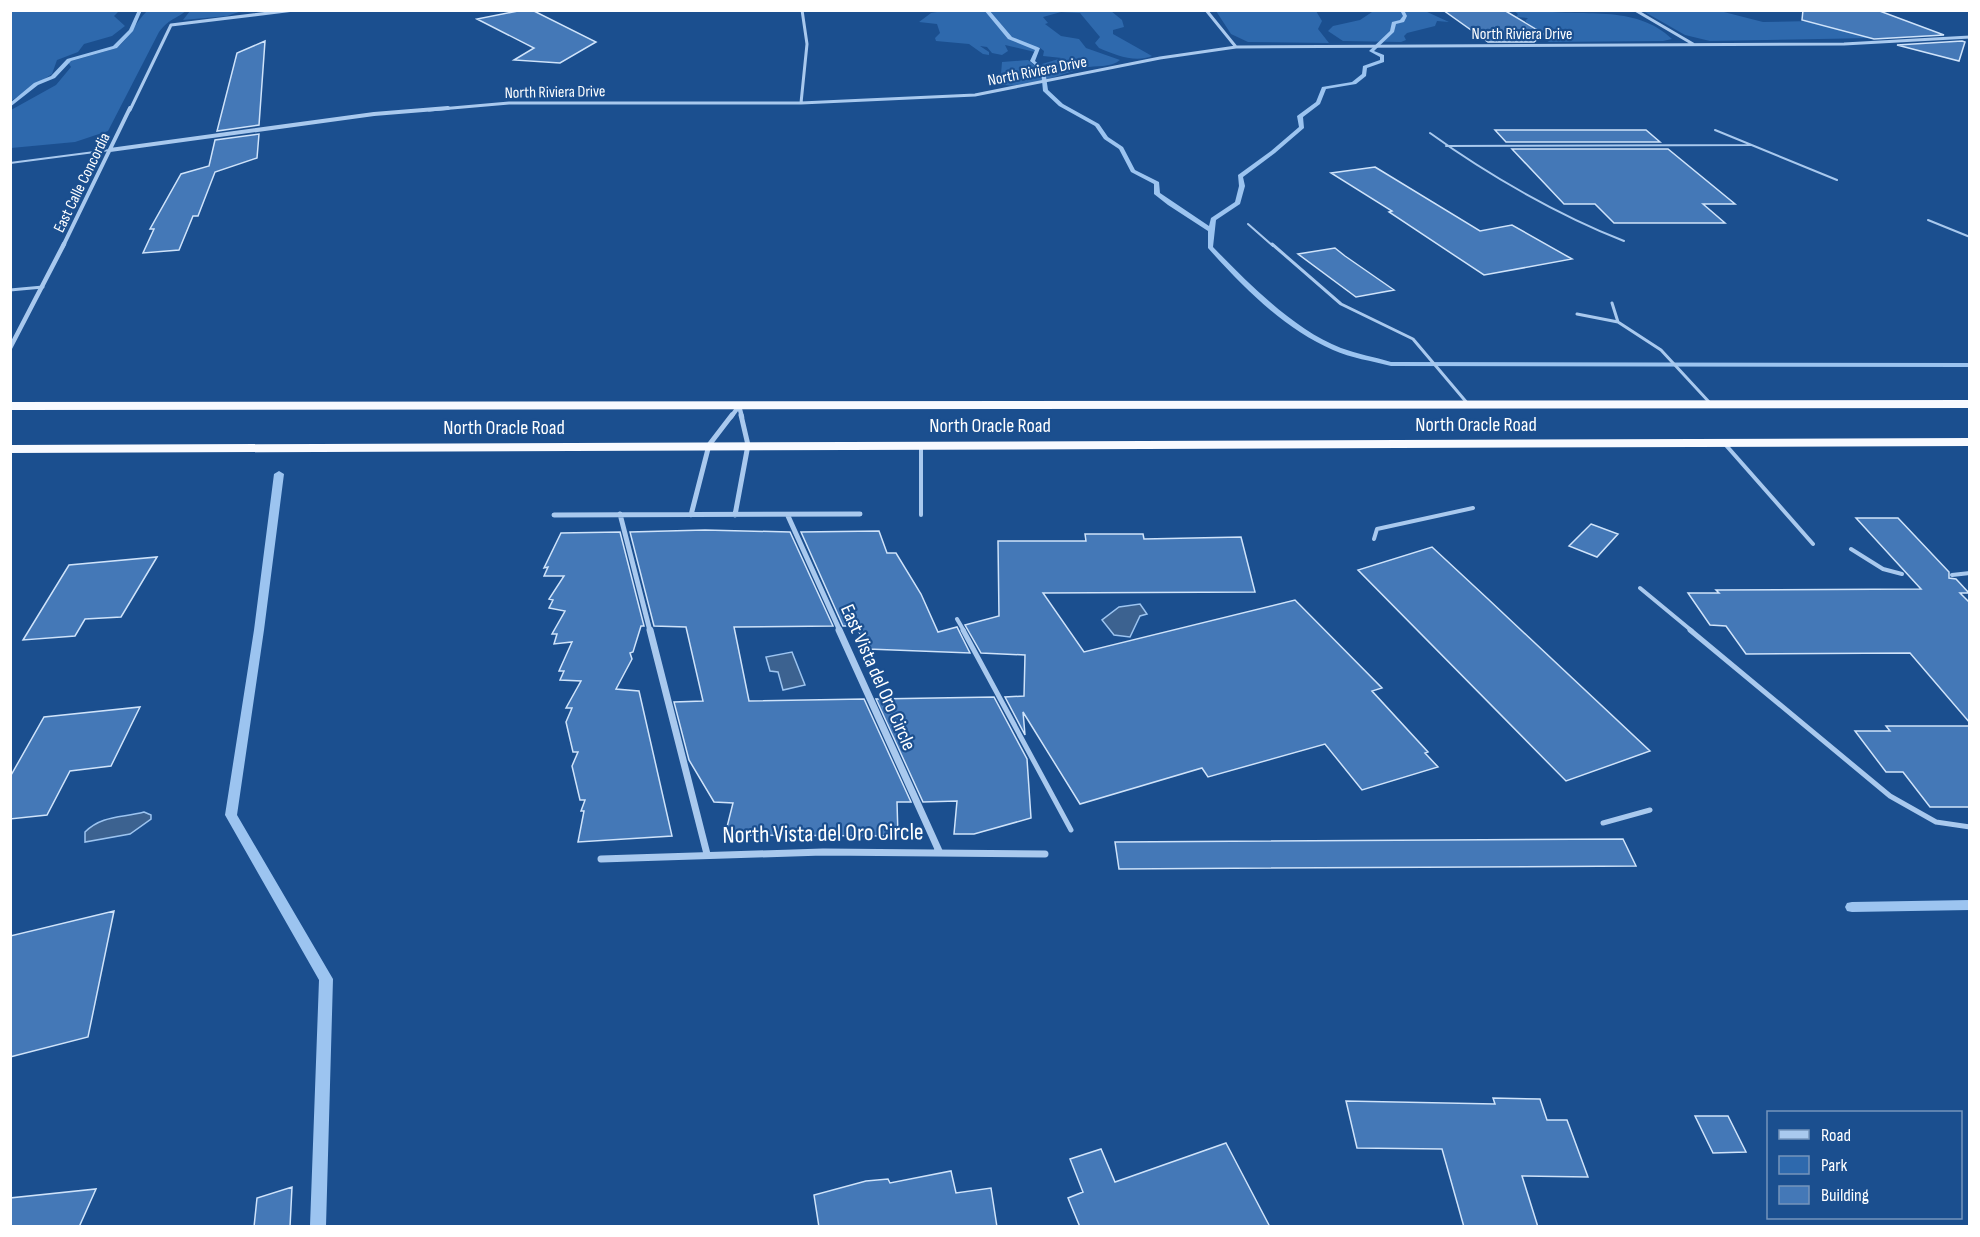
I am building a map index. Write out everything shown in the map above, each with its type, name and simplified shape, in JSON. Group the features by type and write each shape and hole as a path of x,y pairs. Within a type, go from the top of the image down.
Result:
{"highway":[{"name":"North Oracle Road","path":"10,406 1970,404"},
{"name":"North Oracle Road","path":"10,449 1970,442"}],"street":[{"name":"East Calle Concordia","path":"10,348 44,287 171,26 294,10"},
{"path":"801,103 809,39 808,27 802,10"},
{"path":"1206,10 1236,46"},
{"path":"1635,10 1694,44"},
{"name":"North Riviera Drive","path":"110,150 362,115 499,104 579,101 801,103 975,95 1160,58 1236,46 1844,44 1970,37"},
{"path":"735,515 748,445 739,406"},
{"path":"692,514 709,445 739,406"},
{"path":"620,514 707,854"},
{"path":"554,515 860,514"},
{"name":"East Vista del Oro Circle","path":"788,516 939,851"},
{"name":"North Vista del Oro Circle","path":"601,859 707,854 939,851 1046,854"}],"lane":[{"path":"1715,130 1837,180"},
{"path":"1430,134 1467,160 1564,213 1624,241"},
{"path":"1446,146 1751,145"},
{"path":"10,163 110,150"},
{"path":"1928,220 1970,237"},
{"path":"1248,224 1341,304 1413,339 1468,404"},
{"path":"10,290 44,287"},
{"path":"1612,303 1618,322"},
{"path":"1577,314 1618,322 1667,356 1712,405"},
{"path":"1724,443 1813,544"},
{"path":"921,444 921,515"},
{"path":"1374,539 1377,529 1473,508"},
{"path":"1851,549 1883,569 1902,574"},
{"path":"1953,575 1970,573"},
{"path":"1640,588 1890,796 1936,822 1970,827"},
{"path":"957,619 1071,830"},
{"path":"1603,823 1650,810"}],"green space":[{"path":"11,10 119,11 114,16 125,26 112,36 84,44 78,52 57,60 52,74 11,101"},
{"path":"1375,10 1425,11 1449,22 1437,21 1435,26 1407,33 1404,36 1406,40 1401,42 1343,41 1328,31 1333,26 1360,20"},
{"path":"1535,10 1624,16 1641,20 1672,39 1549,42 1531,31 1534,29 1525,21 1528,18 1516,17 1518,14 1514,11"},
{"path":"147,11 186,11 159,32 108,131 75,142 11,148 11,110 56,85 71,67 68,62 117,48"},
{"path":"190,11 242,11 227,16 183,20"},
{"path":"943,11 1111,11 1122,20 1124,27 1113,30 1113,34 1152,56 1132,58 1099,48 1095,43 1100,37 1080,13 1061,12 1043,17 1048,23 1045,24 1061,36 1079,39 1086,48 1120,60 1116,63 1084,68 1030,83 997,84 995,79 1001,74 1002,62 1028,60 1039,69 1045,68 1042,64 1062,58 1043,56 1044,51 1039,47 1033,47 1037,51 1035,52 1005,45 1008,51 1002,55 992,53 987,47 980,46 989,52 989,55 983,54 969,44 936,41 935,38 940,33 937,24 919,22 931,13"},
{"path":"1216,11 1316,11 1322,21 1318,29 1329,43 1248,42 1231,34"},
{"path":"1643,11 1720,11 1763,22 1812,21 1875,38 1710,41 1685,35"}],"shaded area":[{"path":"1140,604 1147,614 1140,616 1130,637 1114,635 1102,620 1119,607"},
{"path":"792,652 805,685 783,690 778,672 770,671 766,657"},
{"path":"144,812 151,815 151,819 130,834 85,842 85,832 98,823"}],"building":[{"path":"532,10 596,42 560,63 514,60 534,48 477,19"},
{"path":"1443,10 1504,10 1544,34 1534,42 1488,42"},
{"path":"1803,10 1877,10 1944,35 1874,39 1802,20"},
{"path":"265,41 259,125 217,131 237,53"},
{"path":"1965,42 1959,61 1897,45"},
{"path":"1495,130 1646,130 1660,142 1506,142"},
{"path":"259,134 257,158 215,172 198,216 193,216 179,250 143,253 154,229 150,229 181,174 209,166 215,140"},
{"path":"1512,149 1668,149 1735,204 1703,204 1725,223 1614,223 1595,204 1564,204"},
{"path":"1375,167 1480,231 1512,225 1572,259 1484,275 1389,212 1392,211 1331,173"},
{"path":"1335,248 1394,290 1356,297 1298,254"},
{"path":"1856,518 1898,518 1949,572 1949,578 1956,579 1969,593 1960,593 1970,603 1970,723 1910,653 1746,654 1726,626 1710,625 1688,593 1719,593 1716,590 1921,589"},
{"path":"1591,524 1618,534 1597,557 1569,546"},
{"path":"705,530 790,532 833,626 734,627 749,701 864,699 911,802 897,802 898,836 725,835 733,803 714,802 689,760 674,702 703,701 686,627 654,626 630,532"},
{"path":"879,531 887,553 896,553 921,594 938,632 957,627 970,653 868,649 859,632 859,626 843,626 801,532"},
{"path":"620,532 644,626 641,626 633,652 630,653 632,659 616,689 639,691 672,836 578,842 584,811 581,811 585,800 580,800 572,766 578,752 573,752 566,722 572,708 566,708 581,681 560,680 564,671 559,671 572,642 554,644 557,634 552,634 565,611 549,608 553,600 549,599 564,576 544,576 548,567 544,568 561,533"},
{"path":"1085,534 1143,534 1144,539 1241,537 1255,592 1043,593 1084,652 1295,600 1382,688 1372,691 1428,752 1425,753 1438,767 1362,790 1325,744 1208,777 1202,768 1080,804 1023,712 1025,735 1005,697 1024,696 1025,655 981,653 965,625 999,616 998,541 1086,541"},
{"path":"1432,547 1650,751 1566,781 1358,570"},
{"path":"157,557 121,617 85,619 75,636 23,640 69,565"},
{"path":"994,697 1027,759 1031,818 974,834 954,834 957,801 923,802 876,699"},
{"path":"140,707 111,766 70,771 47,815 10,819 10,777 44,717"},
{"path":"1886,726 1970,726 1970,807 1930,807 1903,772 1886,772 1855,731 1890,731"},
{"path":"1623,839 1636,866 1119,869 1115,842"},
{"path":"114,911 88,1037 10,1057 10,936"},
{"path":"1493,1098 1540,1099 1547,1120 1567,1120 1588,1177 1522,1176 1538,1227 1464,1227 1442,1149 1357,1148 1346,1101 1495,1104"},
{"path":"1695,1116 1728,1116 1746,1152 1713,1153"},
{"path":"1226,1143 1270,1227 1080,1227 1068,1198 1083,1192 1070,1159 1101,1149 1115,1182"},
{"path":"951,1171 956,1193 991,1188 997,1227 819,1227 814,1195 866,1181 888,1179 890,1183"},
{"path":"292,1187 290,1227 254,1227 257,1198"},
{"path":"96,1189 79,1227 10,1227 10,1198"}],"waterway":[{"path":"10,106 36,84 53,77 69,60 115,47 131,31 140,10"},
{"path":"986,10 1010,38 1038,49 1032,61 1043,70 1045,90 1061,105 1097,125 1106,138 1121,148 1133,171 1157,183 1157,194 1212,231"},
{"path":"1212,231 1213,219 1238,203 1242,186 1240,176 1302,127 1300,116 1318,103 1324,88 1354,83 1364,75 1365,67 1382,61 1382,56 1371,51 1392,31 1394,23 1402,21 1405,16 1402,10"},
{"path":"1212,231 1210,247 1252,289 1304,331 1337,349 1391,364 1970,365"},
{"path":"279,474 259,630 231,815 326,979 318,1226"},
{"path":"1852,907 1970,905"}]}
